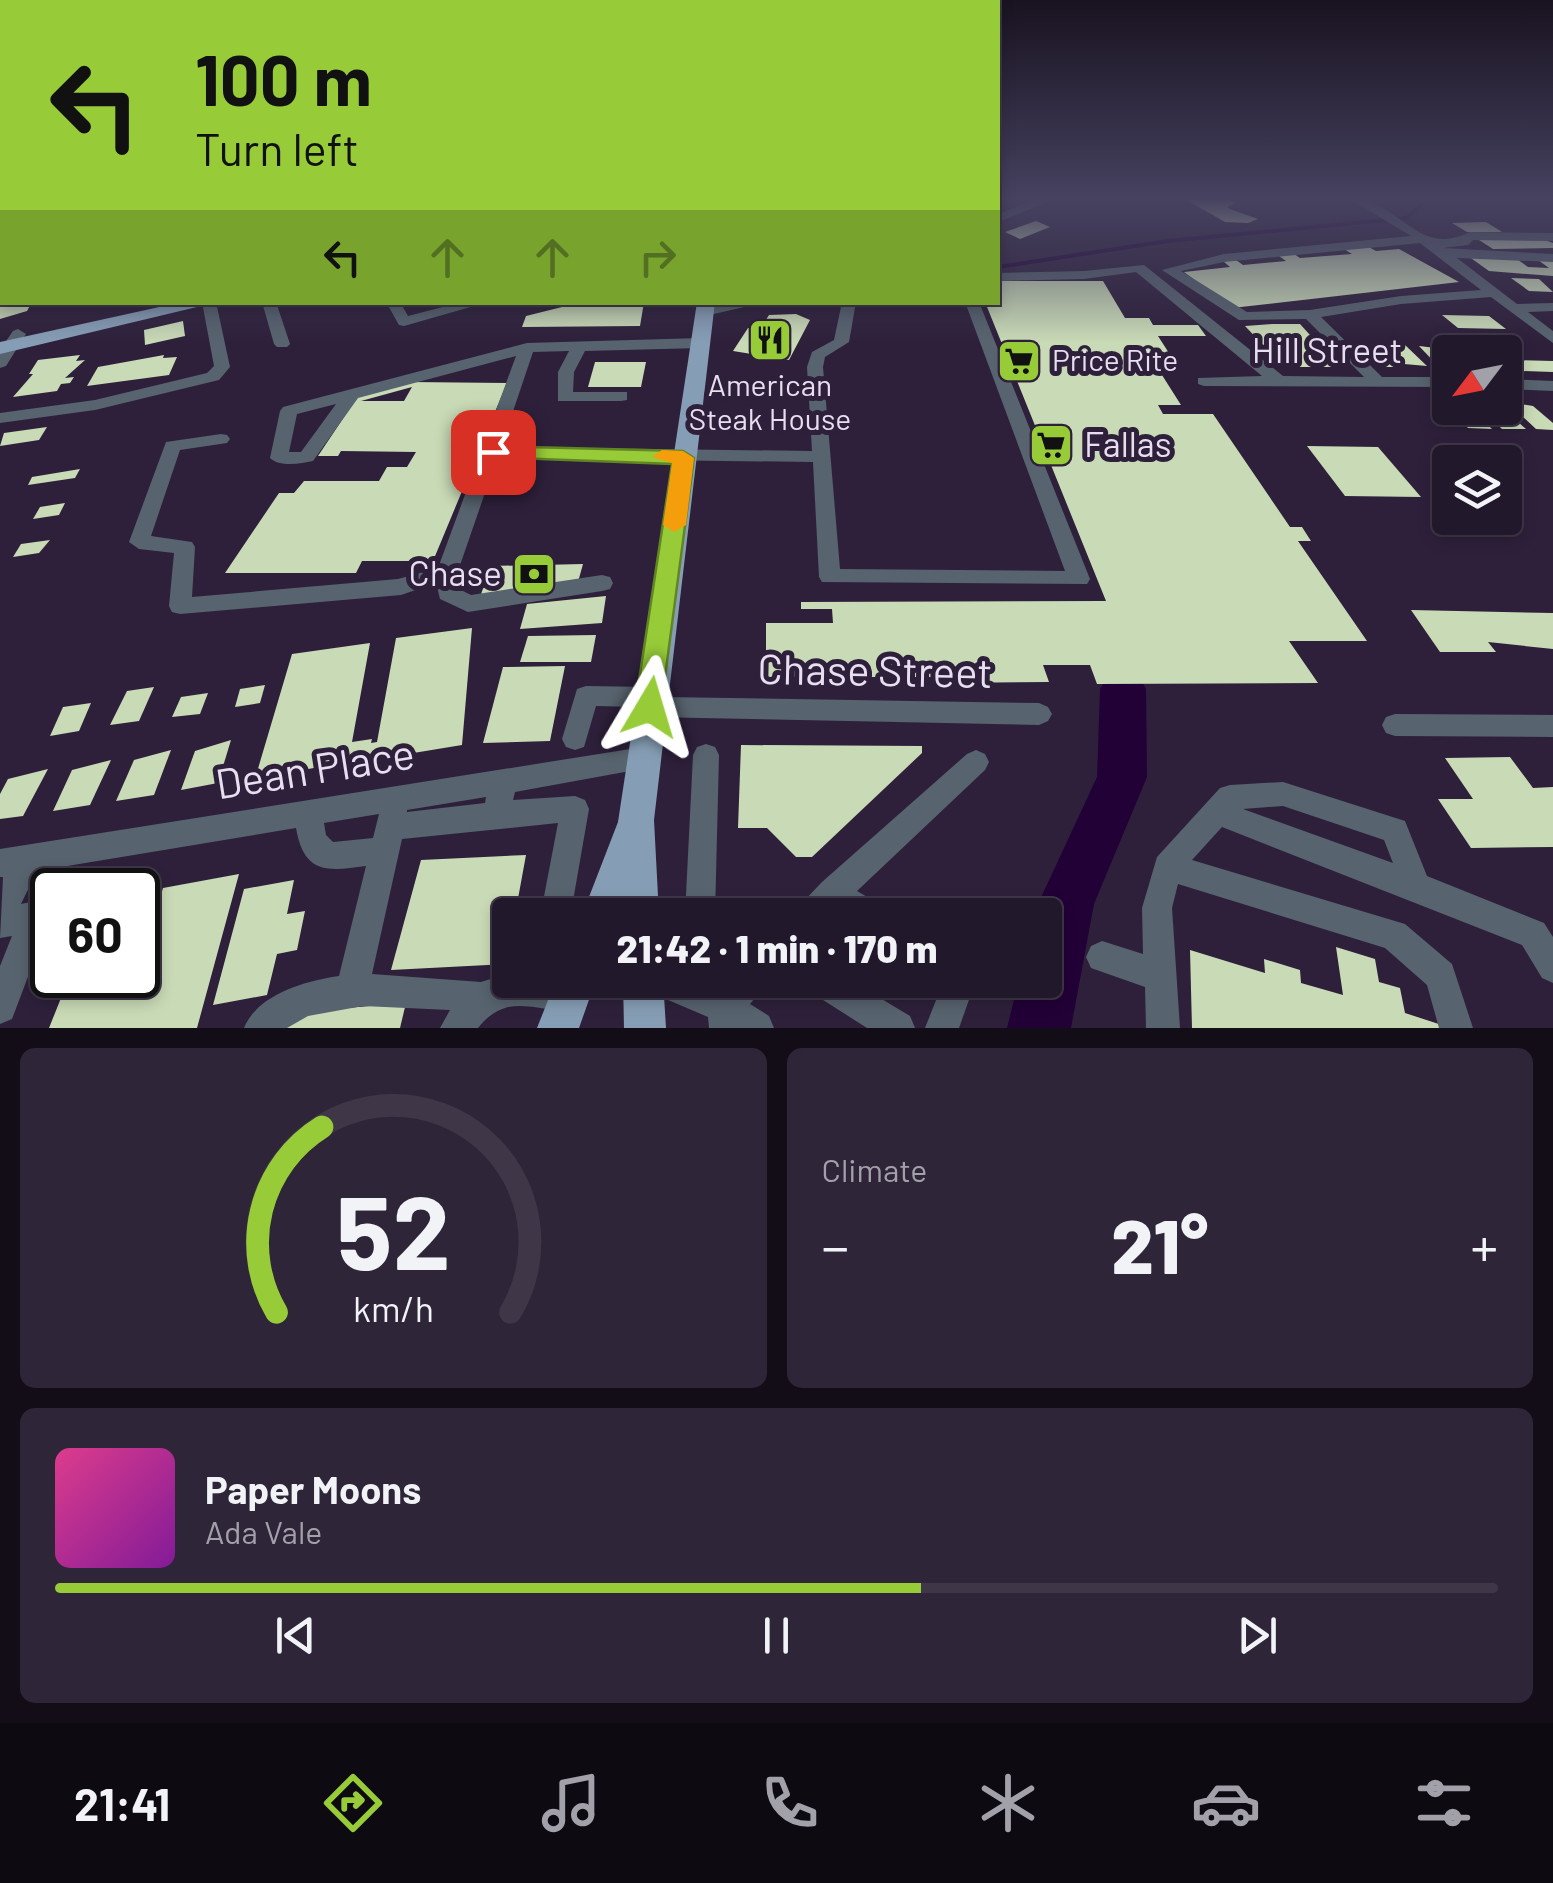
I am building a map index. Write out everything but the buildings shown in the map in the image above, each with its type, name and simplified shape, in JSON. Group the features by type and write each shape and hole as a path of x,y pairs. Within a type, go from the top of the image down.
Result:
{"main road":[{"path":"8,341 156,305"},
{"path":"8,341 194,305"},
{"path":"639,898 636,820 706,307"},
{"path":"607,898 636,820"},
{"path":"644,998 645,1028"}],"street":[{"path":"1416,247 1224,258 1169,270 1244,318 1494,293"},
{"path":"1434,247 1553,338"},
{"path":"1443,247 1553,258"},
{"path":"1000,277 1139,268 1277,380"},
{"path":"0,418 95,405 213,376 222,367 210,305"},
{"path":"270,305 282,344"},
{"path":"395,305 404,322 469,305"},
{"path":"847,305 841,342 818,355 814,366 830,577 1079,579 973,305"},
{"path":"1514,308 1553,307"},
{"path":"1310,314 1376,380"},
{"path":"0,363 8,341"},
{"path":"352,394 528,348 702,343"},
{"path":"580,346 566,372 564,397 621,396"},
{"path":"528,348 446,574 448,593 468,604 602,583"},
{"name":"Hill Street","path":"1204,381 1432,382"},
{"path":"1522,385 1553,386"},
{"path":"220,439 172,446 139,542 185,548 180,606 402,588 420,578 446,574"},
{"path":"493,452 683,458 821,457"},
{"name":"Chase Street","path":"576,739 586,696 650,702 1039,714"},
{"path":"1394,725 1553,726"},
{"path":"701,898 706,755"},
{"name":"Dean Place","path":"14,861 308,813 391,825 503,782 643,759"},
{"path":"829,898 976,762"},
{"path":"496,814 503,782"},
{"path":"1163,1028 1158,908 1167,867 1230,797 1283,794 1395,830 1416,886"},
{"path":"308,813 314,841 327,857 391,825 575,809 559,898"},
{"path":"1216,812 1533,934 1553,967"},
{"path":"351,992 391,825"},
{"path":"0,912 14,861"},
{"path":"1167,867 1394,935 1441,975 1456,1028"},
{"path":"0,923 36,916 0,1007"},
{"path":"1102,957 1161,976"},
{"path":"261,1028 288,1004 390,988 478,997 502,989 569,1000"},
{"path":"457,1028 478,997"},
{"path":"849,998 898,1028"},
{"path":"942,1028 953,998"},
{"path":"711,1003 757,1028"}],"waterway":[{"path":"1000,267 1129,247"},
{"path":"1039,1028 1066,904 1122,777 1123,689"}],"slow traffic":[{"path":"662,457 683,458 674,525"}],"place":[{"name":"American Steak House","path":"770,340"},
{"name":"Price Rite","path":"1019,361"},
{"name":"Fallas","path":"1051,445"},
{"name":"Chase","path":"534,574"}],"route":[{"path":"493,452 683,458 650,707"}]}
